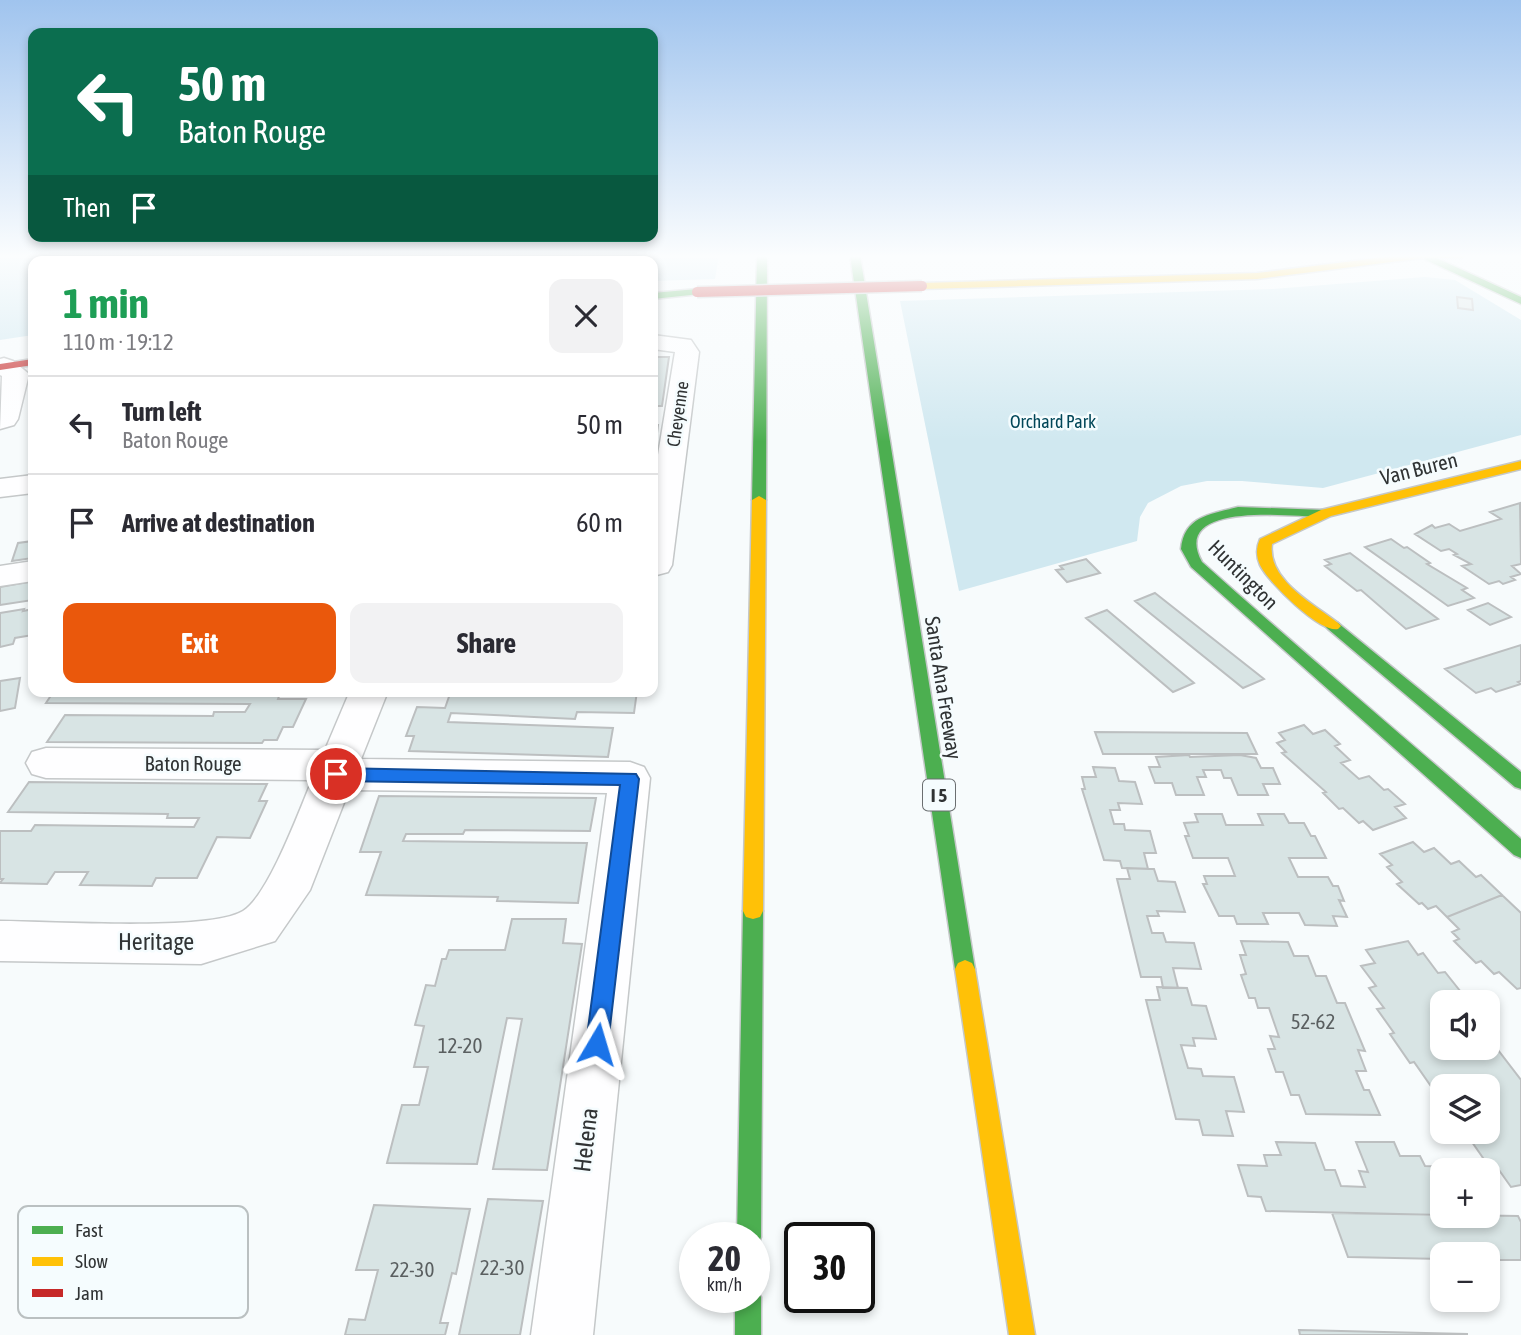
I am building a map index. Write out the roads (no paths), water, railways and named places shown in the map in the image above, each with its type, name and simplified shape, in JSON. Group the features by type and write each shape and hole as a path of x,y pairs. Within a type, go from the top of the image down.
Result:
{"main road":[{"path":"749,1222 761,317"},
{"name":"Santa Ana Freeway","path":"865,317 1022,1335"},
{"name":"Van Buren","path":"1326,513 1521,465"},
{"name":"Huntington","path":"1326,513 1238,512 1202,521 1193,529 1188,549 1196,564 1261,623 1332,682 1521,850"},
{"name":"Huntington","path":"1326,513 1265,542 1261,561 1270,574 1521,782"},
{"path":"748,1313 748,1335"}],"street":[{"path":"658,343 682,345"},
{"name":"Cheyenne","path":"658,551 687,352 682,345"},
{"path":"0,421 4,419 16,374 12,358"},
{"path":"0,488 28,485"},
{"path":"0,576 28,572"},
{"name":"Heritage","path":"0,941 201,943 259,927 288,890 367,697"},
{"name":"Baton Rouge","path":"46,763 630,779"},
{"name":"Helena","path":"562,1335 630,779"}],"park label":[{"name":"Orchard Park","path":"1053,422"}]}
